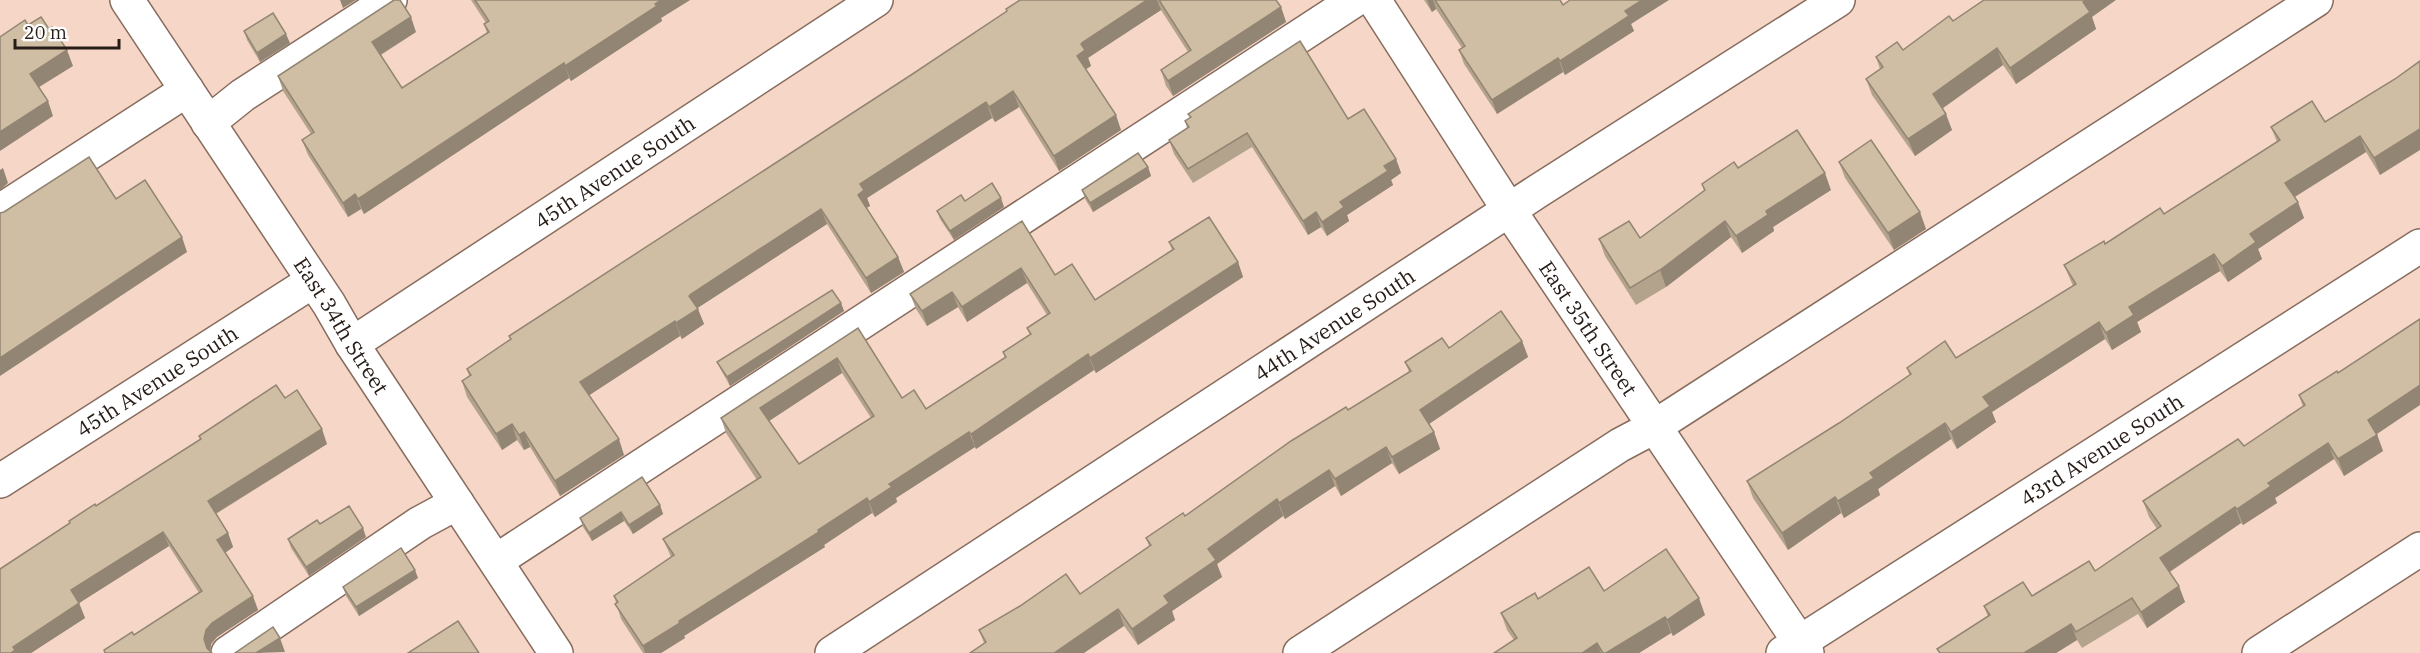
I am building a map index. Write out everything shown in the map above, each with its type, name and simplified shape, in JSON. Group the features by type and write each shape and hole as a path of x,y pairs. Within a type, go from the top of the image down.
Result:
{"street":[{"name":"East 34th Street","path":"127,0 556,653"},
{"path":"208,123 243,95 390,0"},
{"name":"45th Avenue South","path":"352,344 876,0"},
{"path":"496,561 1355,0"},
{"name":"East 35th Street","path":"1374,0 1797,649"},
{"name":"44th Avenue South","path":"832,653 1509,210 1838,0"},
{"path":"1300,653 1620,445 1654,427 2316,0"},
{"path":"0,211 187,90"},
{"name":"43rd Avenue South","path":"1797,649 2420,246"},
{"name":"45th Avenue South","path":"0,481 313,280"},
{"path":"228,653 420,523 457,503"},
{"path":"2259,653 2420,549"}],"building":[{"path":"394,0 400,0 411,17 372,42 402,88 489,32 484,24 489,21 475,0 661,0 655,4 657,6 565,66 564,63 358,199 355,194 343,203 302,140 314,132 278,76"},
{"path":"1020,0 1147,0 1083,42 1081,44 1085,50 1077,56 1116,115 1054,156 1013,91 989,107 986,102 860,184 864,190 858,195 898,257 866,278 821,209 691,294 689,296 698,309 676,323 675,321 580,382 619,439 555,481 524,432 519,435 512,424 496,434 462,381 471,375 467,369 511,339 509,336 911,75"},
{"path":"1159,0 1276,0 1281,7 1168,81 1161,70 1191,50"},
{"path":"1435,0 1560,0 1563,5 1570,0 1642,0 1625,11 1629,16 1560,61 1558,58 1492,100 1459,50 1465,46"},
{"path":"1984,0 2086,0 2083,2 2090,12 2010,68 1997,48 1933,94 1946,114 1908,139 1866,79 1883,67 1876,57 1897,42 1903,50 1949,16 1953,21"},
{"path":"273,13 286,34 257,53 244,31"},
{"path":"41,17 49,29 52,27 67,50 30,74 48,101 0,132 0,37 25,20 28,25"},
{"path":"1300,41 1348,119 1364,109 1396,159 1384,166 1388,171 1340,202 1344,207 1322,222 1316,212 1303,221 1247,133 1188,169 1169,140 1189,127 1185,121 1191,117 1188,114"},
{"path":"2420,61 2420,129 2374,158 2360,136 2285,183 2298,202 2250,234 2256,242 2222,266 2214,254 2129,307 2134,315 2106,333 2099,322 1983,397 1990,406 1951,432 1945,423 1870,473 1874,478 1838,501 1835,497 1782,533 1747,481 1911,374 1907,368 1945,341 1956,358 2076,284 2064,265 2104,241 2105,244 2160,208 2164,214 2280,140 2271,127 2312,101 2325,122"},
{"path":"1797,130 1825,173 1766,211 1768,215 1736,236 1725,221 1660,270 1630,288 1599,239 1629,221 1640,238 1705,190 1702,184 1734,162 1738,168"},
{"path":"1871,140 1920,212 1888,233 1839,162"},
{"path":"1138,153 1148,167 1090,203 1082,190"},
{"path":"89,157 116,199 145,180 182,237 0,358 0,213"},
{"path":"992,183 1001,198 950,231 937,211 961,195 965,201"},
{"path":"1209,217 1238,262 1090,358 1088,354 971,434 969,432 889,484 892,487 869,502 867,498 818,530 819,532 643,646 615,604 618,602 614,596 674,555 663,539 761,477 721,418 858,328 902,398 914,390 926,409 1006,357 1003,352 1031,334 1027,328 1050,313 1021,268 962,307 952,292 922,311 910,294 1022,221 1055,275 1072,264 1095,300 1174,249 1169,242","holes":["837,358 874,416 799,464 760,408"]},
{"path":"832,290 841,303 727,377 717,362"},
{"path":"1501,311 1522,341 1420,410 1434,432 1392,457 1386,447 1335,479 1329,470 1279,503 1277,499 1208,549 1216,560 1164,596 1169,603 1132,629 1118,609 1054,653 970,653 986,642 979,630 1020,606 1066,574 1080,594 1151,545 1146,538 1183,513 1185,516 1291,441 1346,407 1348,410 1411,371 1405,362 1442,338 1449,348"},
{"path":"2420,319 2420,385 2368,420 2377,435 2338,459 2328,443 2268,483 2271,486 2237,509 2235,507 2160,558 2179,586 2141,612 2132,598 2076,632 2071,624 2024,653 1940,653 1937,649 1990,615 1984,606 2023,582 2032,596 2089,561 2095,571 2161,526 2143,501 2238,439 2244,446 2305,405 2299,395 2337,371 2338,373"},
{"path":"276,385 285,398 297,390 322,429 208,501 228,533 217,540 253,596 212,623 206,630 204,639 207,648 212,653 105,653 104,650 132,632 134,635 202,591 163,532 71,590 79,603 13,647 15,650 11,653 0,653 0,569 95,504 96,506 201,439 199,436"},
{"path":"642,477 660,505 629,525 621,512 589,533 580,518"},
{"path":"349,506 363,528 306,567 288,539 317,520 320,524"},
{"path":"401,548 415,570 356,607 343,587"},
{"path":"1666,549 1699,598 1667,620 1665,617 1606,653 1603,653 1597,643 1582,653 1494,653 1517,638 1501,613 1535,593 1538,599 1589,567 1604,591"},
{"path":"458,621 479,653 408,653"},
{"path":"273,627 280,638 256,653 235,653"}]}
